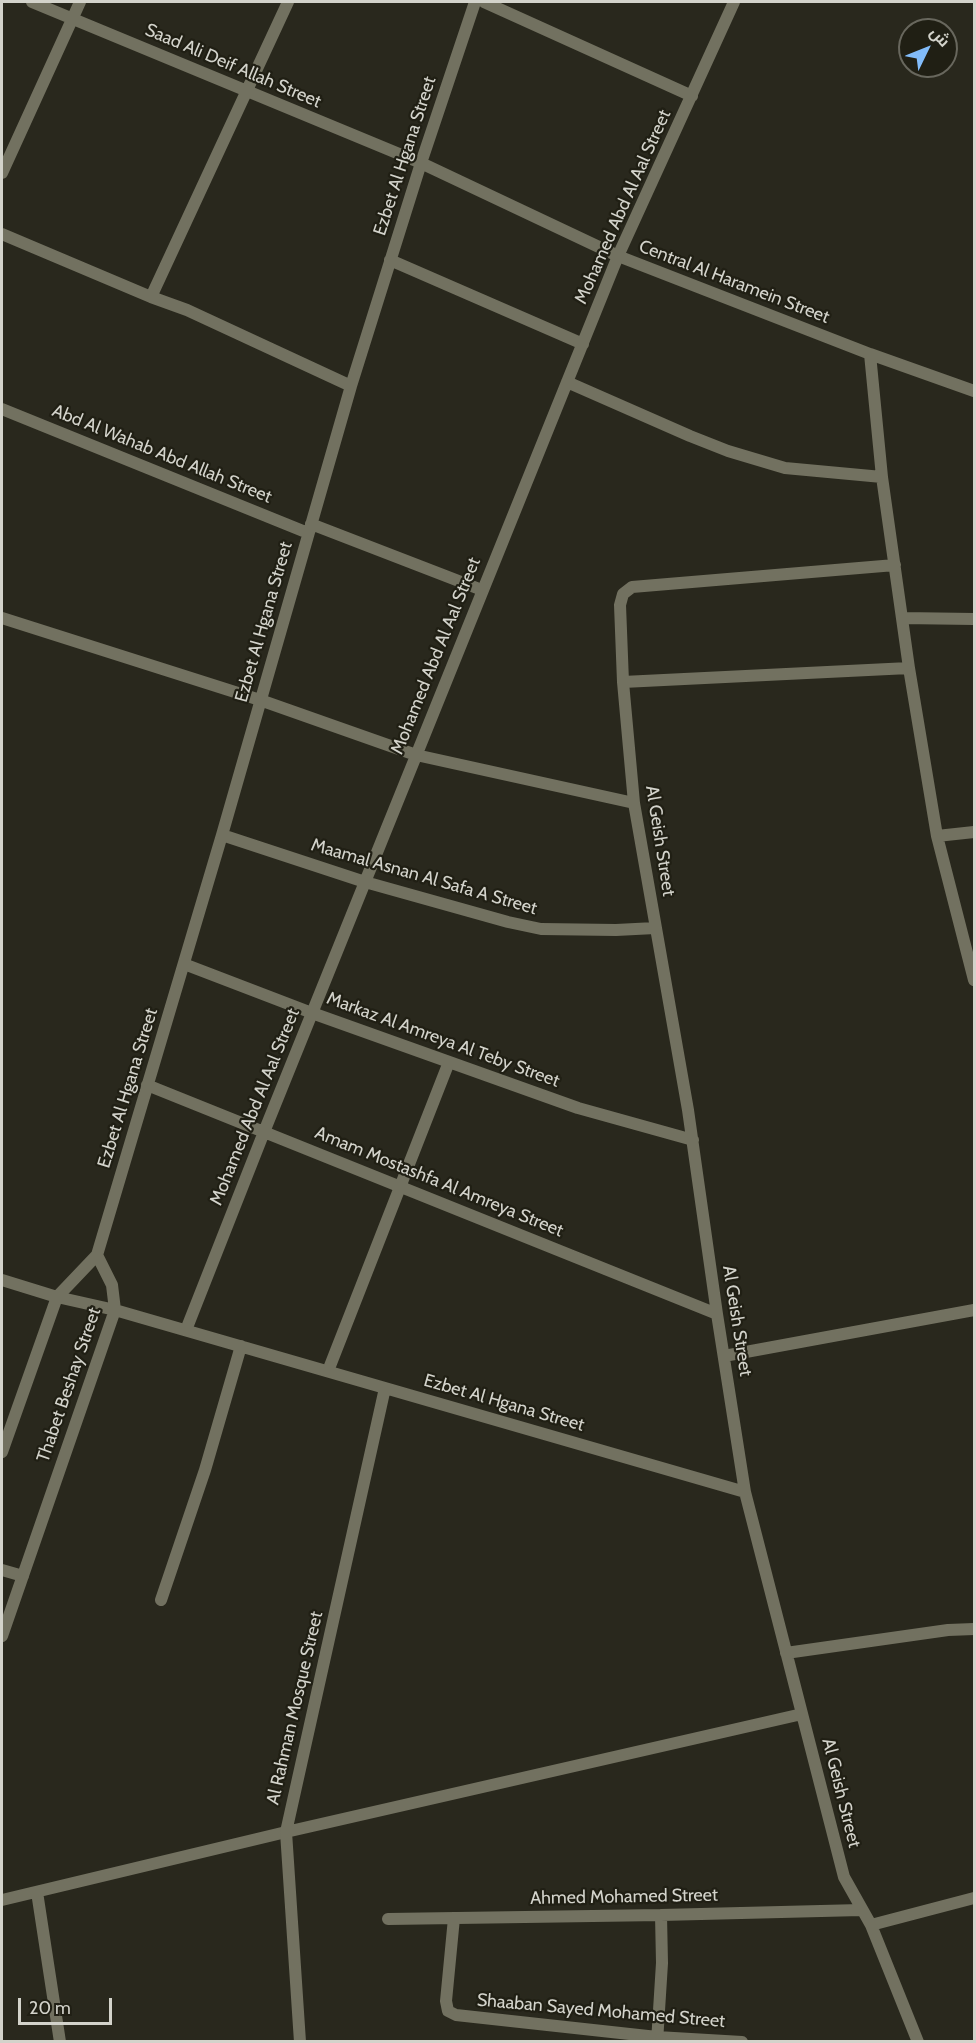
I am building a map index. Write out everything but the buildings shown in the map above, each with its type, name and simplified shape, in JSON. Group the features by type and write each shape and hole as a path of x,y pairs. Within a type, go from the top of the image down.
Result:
{"street":[{"name":"Saad Ali Deif Allah Street","path":"32,2 421,163"},
{"path":"2,173 80,2"},
{"path":"151,297 288,2"},
{"name":"Ezbet Al Hgana Street","path":"97,1255 222,835 351,386 421,163 475,2"},
{"path":"484,2 692,96"},
{"name":"Mohamed Abd Al Aal Street","path":"186,1330 618,256 734,2"},
{"name":"Central Al Haramein Street","path":"421,163 618,256 870,354 975,391"},
{"path":"2,234 186,310 351,386"},
{"path":"390,260 583,344"},
{"path":"870,354 882,477 909,668 937,836 975,980"},
{"path":"567,382 728,451 785,468 882,477"},
{"name":"Abd Al Wahab Abd Allah Street","path":"2,409 310,528 482,590"},
{"name":"Al Geish Street","path":"895,565 632,586 623,594 620,605 623,682 634,803 693,1140 745,1492 844,1877 871,1925 918,2042"},
{"path":"2,618 260,700 416,755 634,803"},
{"path":"902,618 975,619"},
{"path":"623,682 909,668"},
{"path":"937,836 975,832"},
{"name":"Maamal Asnan Al Safa A Street","path":"222,835 365,882 508,922 541,929 656,928"},
{"name":"Markaz Al Amreya Al Teby Street","path":"184,964 312,1013 578,1108 693,1140"},
{"path":"327,1371 449,1062"},
{"name":"Amam Mostashfa Al Amreya Street","path":"147,1085 717,1314"},
{"name":"Thabet Beshay Street","path":"2,1452 57,1297 97,1255 112,1285 115,1310 2,1636"},
{"name":"Ezbet Al Hgana Street","path":"2,1280 57,1297 186,1330 745,1492"},
{"path":"724,1356 975,1310"},
{"path":"161,1600 205,1470 241,1346"},
{"name":"Al Rahman Mosque Street","path":"300,2042 286,1832 385,1388"},
{"path":"2,1570 23,1576"},
{"path":"786,1653 948,1630 975,1629"},
{"path":"2,1900 286,1832 802,1714"},
{"path":"37,1892 60,2042"},
{"path":"871,1925 975,1898"},
{"name":"Ahmed Mohamed Street","path":"387,1919 861,1910"},
{"path":"657,2039 662,1963 661,1915"},
{"name":"Shaaban Sayed Mohamed Street","path":"454,1918 446,2001 448,2011 456,2015 657,2039 742,2042"}]}
